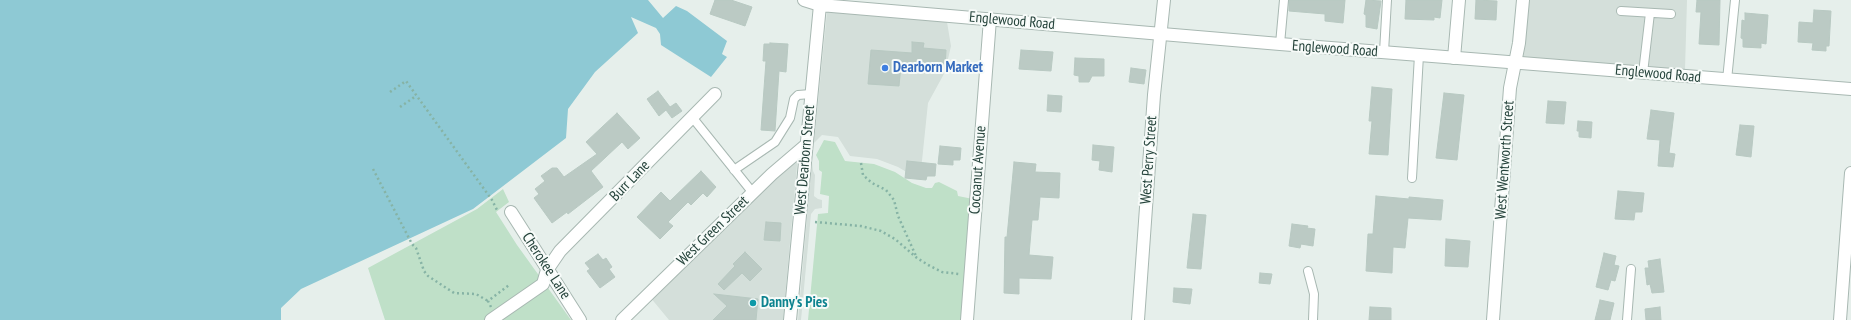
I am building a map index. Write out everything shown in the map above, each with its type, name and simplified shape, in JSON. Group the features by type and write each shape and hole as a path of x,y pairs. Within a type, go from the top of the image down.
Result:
{"street":[{"name":"Englewood Road","path":"804,0 820,3 1161,34 1851,89"},
{"name":"West Perry Street","path":"1138,320 1154,95 1164,0"},
{"path":"1454,58 1458,0"},
{"name":"West Wentworth Street","path":"1493,320 1510,88 1519,43 1523,0"},
{"name":"West Dearborn Street","path":"790,320 820,3"},
{"name":"Cocoanut Avenue","path":"967,320 990,19"},
{"name":"Burr Lane","path":"494,318 543,284 547,270 560,251 715,94"},
{"name":"West Green Street","path":"622,320 753,193 806,145"},
{"path":"1840,320 1851,173"},
{"name":"Cherokee Lane","path":"511,212 580,320"}],"lane":[{"path":"1280,44 1284,0"},
{"path":"1384,52 1387,0"},
{"path":"1726,80 1735,0"},
{"path":"1622,11 1671,14"},
{"path":"1643,73 1650,13"},
{"path":"1412,178 1419,55"},
{"path":"734,170 774,142 790,118 794,100 798,95 811,94"},
{"path":"692,117 753,193"},
{"path":"1627,320 1631,269"},
{"path":"1308,272 1314,294 1314,320"}],"path":[{"path":"390,92 406,81 492,200 497,210"},
{"path":"400,107 416,96"},
{"path":"861,163 863,174 872,183 886,190 894,200 898,216 917,258"},
{"path":"374,168 412,244 416,248 424,271 428,276 454,293 476,294 488,301 494,318"},
{"path":"815,222 861,226 880,231 895,239 917,258 942,272 970,273"},
{"path":"488,301 510,285"}],"shaded area":[{"path":"1521,0 1687,0 1685,70 1515,57"},
{"path":"827,12 947,22 951,46 945,72 928,103 920,180 898,167 877,159 850,156 838,137 822,135 814,143"},
{"path":"798,154 783,320 669,320 650,297"},
{"path":"812,162 815,175 814,196 822,200 822,208 815,209 811,214 801,320 798,320"}],"green space":[{"path":"824,140 835,142 845,161 874,164 895,172 912,183 926,188 932,188 935,183 939,182 957,191 958,196 973,199 965,320 808,320 818,214 828,213 829,196 820,194 822,172 819,170 819,161 816,155"},
{"path":"503,189 509,202 496,212 517,245 571,320 385,320 368,268 477,209"}],"water":[{"path":"0,0 648,0 663,18 676,6 687,11 727,41 722,54 727,57 711,77 661,45 660,34 656,28 631,17 638,33 595,72 568,109 566,138 473,209 301,289 281,308 281,320 0,320"}],"building":[{"path":"715,0 731,0 752,7 745,26 710,14"},
{"path":"1289,0 1345,0 1343,23 1325,21 1325,14 1289,11"},
{"path":"1366,0 1381,1 1377,29 1366,27 1366,15 1364,14"},
{"path":"1406,0 1442,0 1440,18 1434,17 1434,20 1405,19"},
{"path":"1476,0 1497,1 1496,20 1475,19"},
{"path":"1697,0 1720,0 1719,45 1699,44 1701,12 1696,12"},
{"path":"1814,10 1831,11 1829,46 1826,46 1826,51 1812,50 1813,43 1798,42 1799,22 1813,23"},
{"path":"1745,13 1768,15 1766,44 1761,43 1761,48 1743,47 1743,39 1741,38 1742,20 1745,21"},
{"path":"912,42 924,43 923,48 946,50 945,68 901,65 899,86 868,84 871,50 912,53"},
{"path":"764,44 788,44 786,72 779,71 775,131 761,130 766,61 763,61"},
{"path":"1021,50 1053,52 1051,71 1019,69"},
{"path":"1075,58 1104,59 1104,76 1092,76 1089,82 1079,82 1079,76 1074,75"},
{"path":"1131,68 1146,70 1144,84 1129,82"},
{"path":"1372,87 1392,89 1388,155 1369,154 1372,121 1369,121"},
{"path":"658,91 670,107 676,103 682,111 672,118 666,110 659,116 647,99"},
{"path":"1444,93 1464,95 1457,160 1436,158"},
{"path":"1048,95 1062,96 1061,112 1047,111"},
{"path":"1548,101 1566,102 1564,124 1546,123"},
{"path":"1651,110 1674,113 1669,153 1675,154 1673,167 1658,166 1660,140 1647,139"},
{"path":"617,113 640,138 628,149 622,142 591,171 603,187 568,214 567,212 552,223 534,198 539,194 535,189 545,181 541,176 552,168 557,168 564,177 597,154 586,142"},
{"path":"1578,121 1592,122 1591,138 1579,137 1579,131 1577,131"},
{"path":"1740,125 1754,126 1751,157 1736,155"},
{"path":"1093,145 1114,147 1112,172 1099,170 1100,161 1092,160"},
{"path":"940,146 961,148 960,160 953,160 953,165 938,164"},
{"path":"907,161 936,164 935,176 927,176 926,180 905,178"},
{"path":"1014,162 1036,164 1035,172 1060,173 1059,198 1040,197 1038,220 1032,220 1029,255 1053,257 1051,279 1019,278 1019,294 1004,293 1005,237 1007,237"},
{"path":"701,171 716,187 707,197 703,193 691,205 688,202 668,222 673,226 660,239 637,217 661,192 670,201"},
{"path":"1618,191 1644,193 1642,212 1635,212 1634,220 1615,219"},
{"path":"1376,196 1443,200 1441,220 1408,218 1405,248 1393,247 1392,273 1366,271 1368,234 1373,234"},
{"path":"1193,214 1206,215 1201,269 1187,268"},
{"path":"766,222 781,223 780,241 764,240"},
{"path":"1292,224 1308,226 1307,228 1315,229 1313,246 1301,244 1300,248 1289,246"},
{"path":"1446,239 1470,241 1468,267 1445,266"},
{"path":"745,252 762,269 750,281 742,273 724,290 718,284 735,266 733,264"},
{"path":"1604,253 1616,256 1614,265 1619,266 1615,281 1611,280 1608,290 1596,287"},
{"path":"598,254 603,260 606,258 612,267 609,269 615,277 600,288 587,271 590,269 585,263"},
{"path":"1660,259 1664,292 1652,293 1650,284 1647,285 1645,268 1649,268 1648,261"},
{"path":"1260,273 1272,274 1270,284 1259,283"},
{"path":"1174,288 1192,289 1190,304 1173,302"},
{"path":"714,294 758,299 756,320 713,320 727,306"},
{"path":"1600,300 1614,303 1610,320 1595,320"},
{"path":"1370,307 1391,308 1391,320 1369,320"},
{"path":"1660,307 1661,320 1646,320 1645,309"}],"place":[{"name":"Dearborn Market","path":"885,68"},
{"name":"Danny's Pies","path":"753,303"}]}
